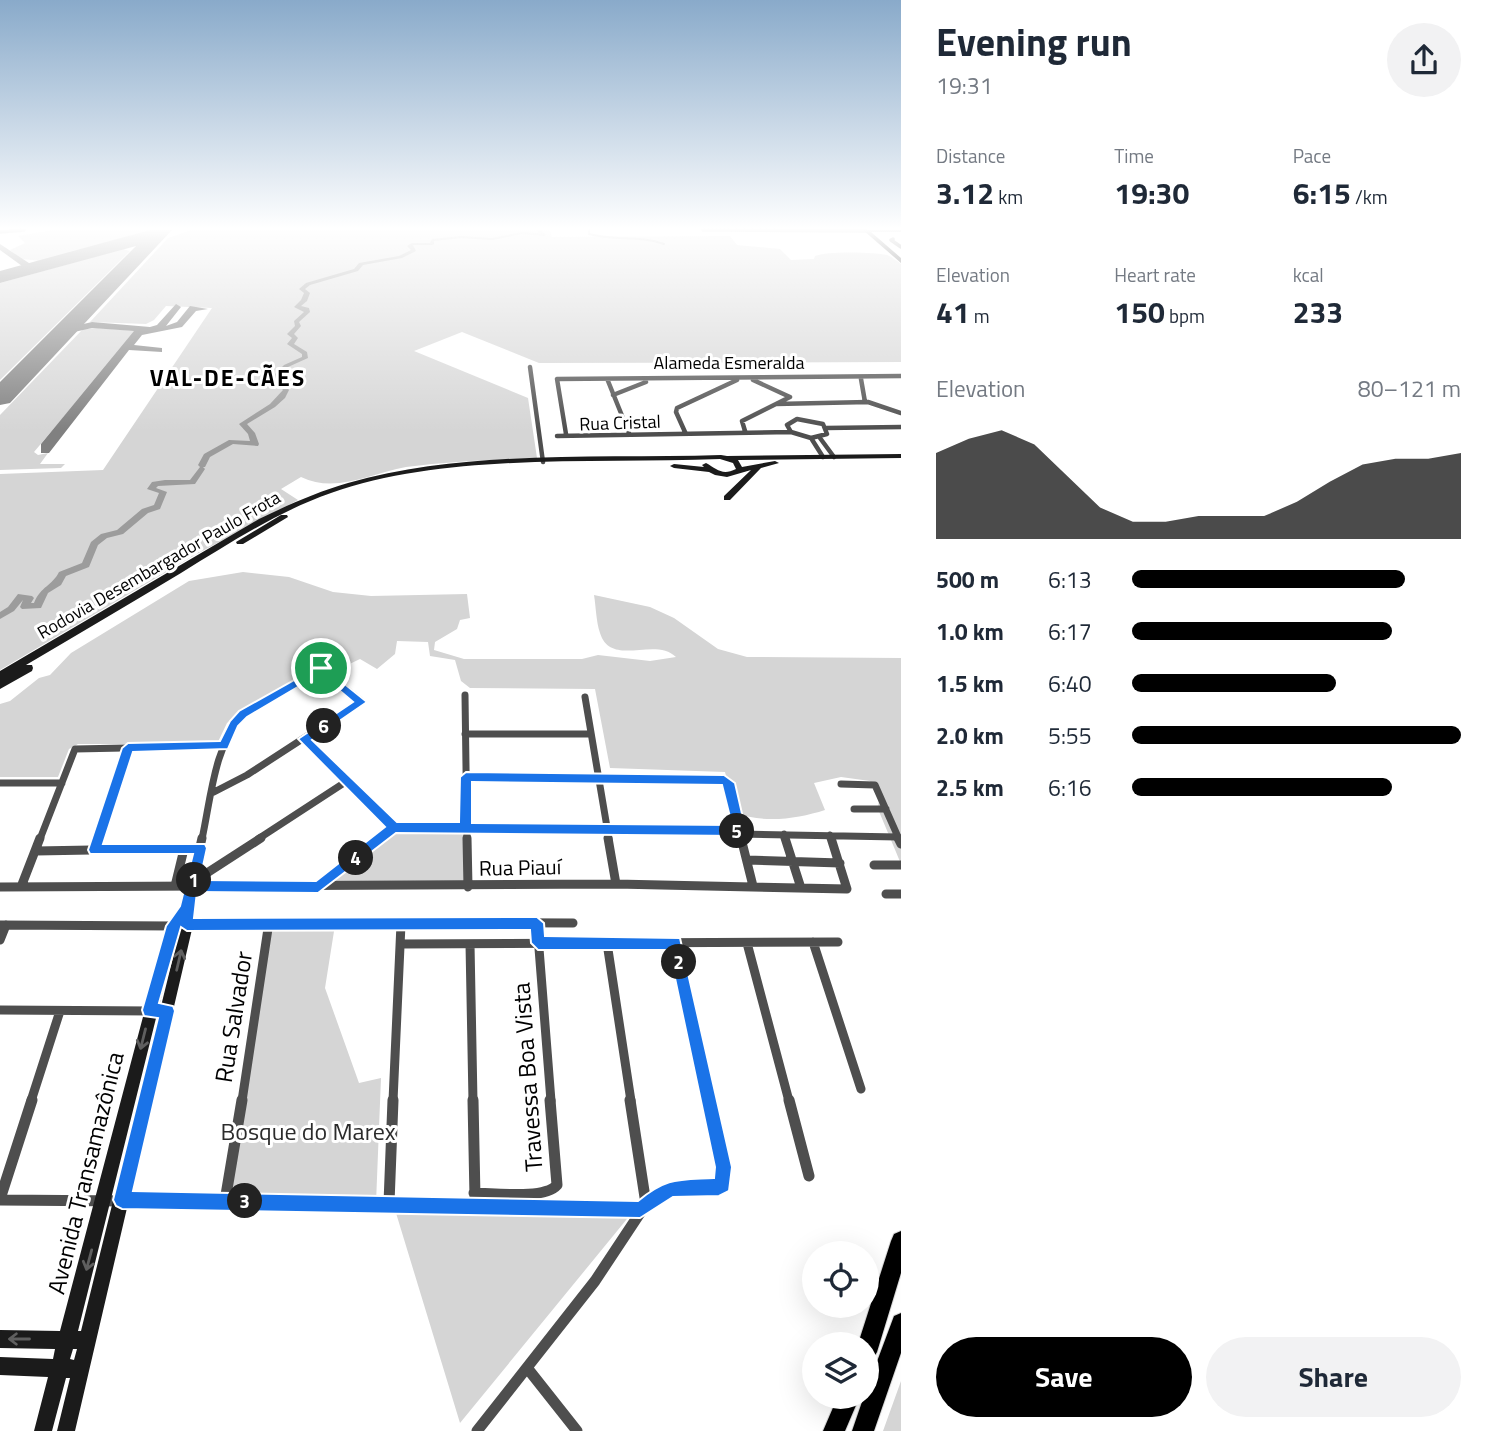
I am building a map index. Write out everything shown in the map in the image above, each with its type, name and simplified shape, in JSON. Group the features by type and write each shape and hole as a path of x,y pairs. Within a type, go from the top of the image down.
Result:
{"main road":[{"path":"872,1332 901,1241"},
{"path":"863,1431 901,1323"},
{"path":"834,1431 843,1409"}],"street":[{"path":"530,367 543,462"},
{"name":"Alameda Esmeralda","path":"836,378 885,377"},
{"name":"Alameda Esmeralda","path":"557,380 901,377"},
{"name":"Alameda Esmeralda","path":"557,380 646,382 761,378"},
{"path":"861,379 865,401"},
{"path":"557,380 566,434"},
{"path":"685,432 676,412 677,408 737,380"},
{"path":"753,380 806,403"},
{"path":"608,381 629,433"},
{"path":"708,381 720,388"},
{"path":"613,395 646,382"},
{"path":"745,431 742,421 790,397"},
{"path":"776,404 865,401 901,413"},
{"path":"827,430 820,438 811,438 789,430 788,422 804,419 817,422 827,430 901,429"},
{"name":"Rua Cristal","path":"789,430 629,433 598,435 557,437 566,434 789,430"},
{"path":"811,438 822,457"},
{"path":"820,438 834,457"},
{"path":"858,461 871,459 867,456"},
{"path":"725,457 867,456 901,459"},
{"path":"725,457 739,464 740,470 786,462 901,459"},
{"name":"Rodovia Desembargador Paulo Frota","path":"0,676 262,521 352,484 412,470 543,462 725,457"},
{"path":"710,470 706,463 712,458"},
{"path":"727,498 759,466"},
{"path":"688,467 719,482"},
{"name":"Rodovia Desembargador Paulo Frota","path":"0,685 293,513 340,494 388,480 437,472 537,468 688,467 725,475 740,470"},
{"path":"182,920 193,884 223,746 234,724 243,714 322,668 361,702 247,775 214,792"},
{"path":"466,695 468,887"},
{"path":"585,697 616,884"},
{"path":"465,734 590,734"},
{"path":"304,739 394,828"},
{"path":"21,887 76,749 223,746"},
{"path":"95,850 128,748"},
{"path":"466,777 727,781 754,886"},
{"path":"193,884 347,782"},
{"path":"0,783 62,783"},
{"path":"318,887 394,828 740,832 900,840 875,785 841,784"},
{"path":"855,809 886,809"},
{"path":"784,834 801,888"},
{"path":"747,860 840,863 830,835"},
{"path":"36,851 201,848"},
{"path":"175,886 184,849"},
{"name":"Rua Piauí","path":"0,887 193,884 468,887 616,884 848,888 840,863"},
{"path":"874,865 901,865"},
{"path":"886,894 901,894"},
{"path":"0,940 3,925 182,920 401,925 573,923"},
{"name":"Avenida Transamazônica","path":"43,1431 104,1200 150,1010 182,920"},
{"name":"Avenida Transamazônica","path":"66,1431 167,1011 182,920"},
{"name":"Rua Salvador","path":"225,1201 261,988 269,922"},
{"name":"Travessa Boa Vista","path":"475,1199 541,1194 554,1189 556,1185 537,923"},
{"path":"389,1203 391,1104 401,925"},
{"path":"813,942 861,1089"},
{"path":"401,944 838,942"},
{"path":"607,943 643,1207"},
{"path":"477,1431 595,1281 643,1207 662,1192 673,1188 719,1187 725,1180 675,943"},
{"path":"747,943 809,1176"},
{"path":"470,944 475,1199"},
{"path":"0,1010 167,1011"},
{"path":"60,1011 0,1200 389,1203 475,1199 643,1207"},
{"path":"0,1339 88,1340"},
{"path":"0,1366 81,1369"},
{"path":"528,1369 577,1431"}],"green space":[{"path":"0,297 84,297 0,380"},
{"path":"113,297 901,297 901,362 539,363 462,332 414,351 528,398 537,458 406,467 340,483 314,482 301,477 281,489 298,500 195,555 0,670 0,474 103,470 212,308 166,306 154,320 146,324 90,322"},
{"path":"83,329 136,331 34,452 38,455 48,453 40,464 65,464 61,468 0,470 0,415"},
{"path":"243,572 289,577 333,592 371,596 467,594 470,618 460,620 457,629 435,642 434,650 464,659 582,659 598,655 650,661 676,657 657,649 614,649 606,643 600,633 594,595 650,607 674,618 718,649 747,657 901,658 901,864 878,809 879,798 870,781 841,777 814,783 825,810 780,819 745,816 735,812 725,772 610,768 595,689 470,688 461,681 455,660 430,656 428,642 397,641 395,654 377,669 360,659 337,670 323,664 238,713 227,723 217,744 78,744 69,749 58,777 0,777 0,704 10,701 39,678 50,675 71,653 189,581"},
{"path":"392,826 465,826 466,885 320,885"},
{"name":"Bosque do Marex","path":"271,925 335,925 325,988 359,1083 381,1078 376,1203 225,1201"},
{"path":"396,1213 631,1214 460,1423"},
{"path":"901,1381 901,1431 883,1431"}],"waterway":[{"path":"202,465 207,456 232,442 255,444 251,433 243,424 278,402 286,390 275,377 286,366 305,358 305,353 290,344 295,338 290,334 298,326 296,322 307,312 307,309 297,307 306,297"},
{"path":"0,616 11,609 21,596 29,598 25,607 38,606 45,591 58,583 62,574 86,565 94,544 104,536 120,532 145,511 157,507 163,492 151,489 155,484 192,482 201,469"}],"taxiway":[{"path":"150,330 160,327 176,307"},
{"path":"150,330 179,325 193,308 203,309"},
{"path":"65,331 92,325 150,330"},
{"path":"45,450 138,333 150,330"},
{"path":"127,347 158,350"},
{"path":"0,395 5,393"}],"runway":[{"path":"0,397 98,297"}],"district":[{"name":"VAL-DE-CÃES","path":"228,378"}],"route":[{"path":"321,668 243,714 237,719 223,746 128,748 95,850 201,848 186,909 187,925 269,922 401,925 537,923 538,943 675,943 723,1167 723,1184 719,1187 673,1188 662,1192 640,1209 122,1200 167,1011 150,1010 173,926 186,909 192,886 318,887 394,828 466,828 466,777 724,780 729,783 740,831 394,828 304,739 361,704 361,701 321,668"}]}
